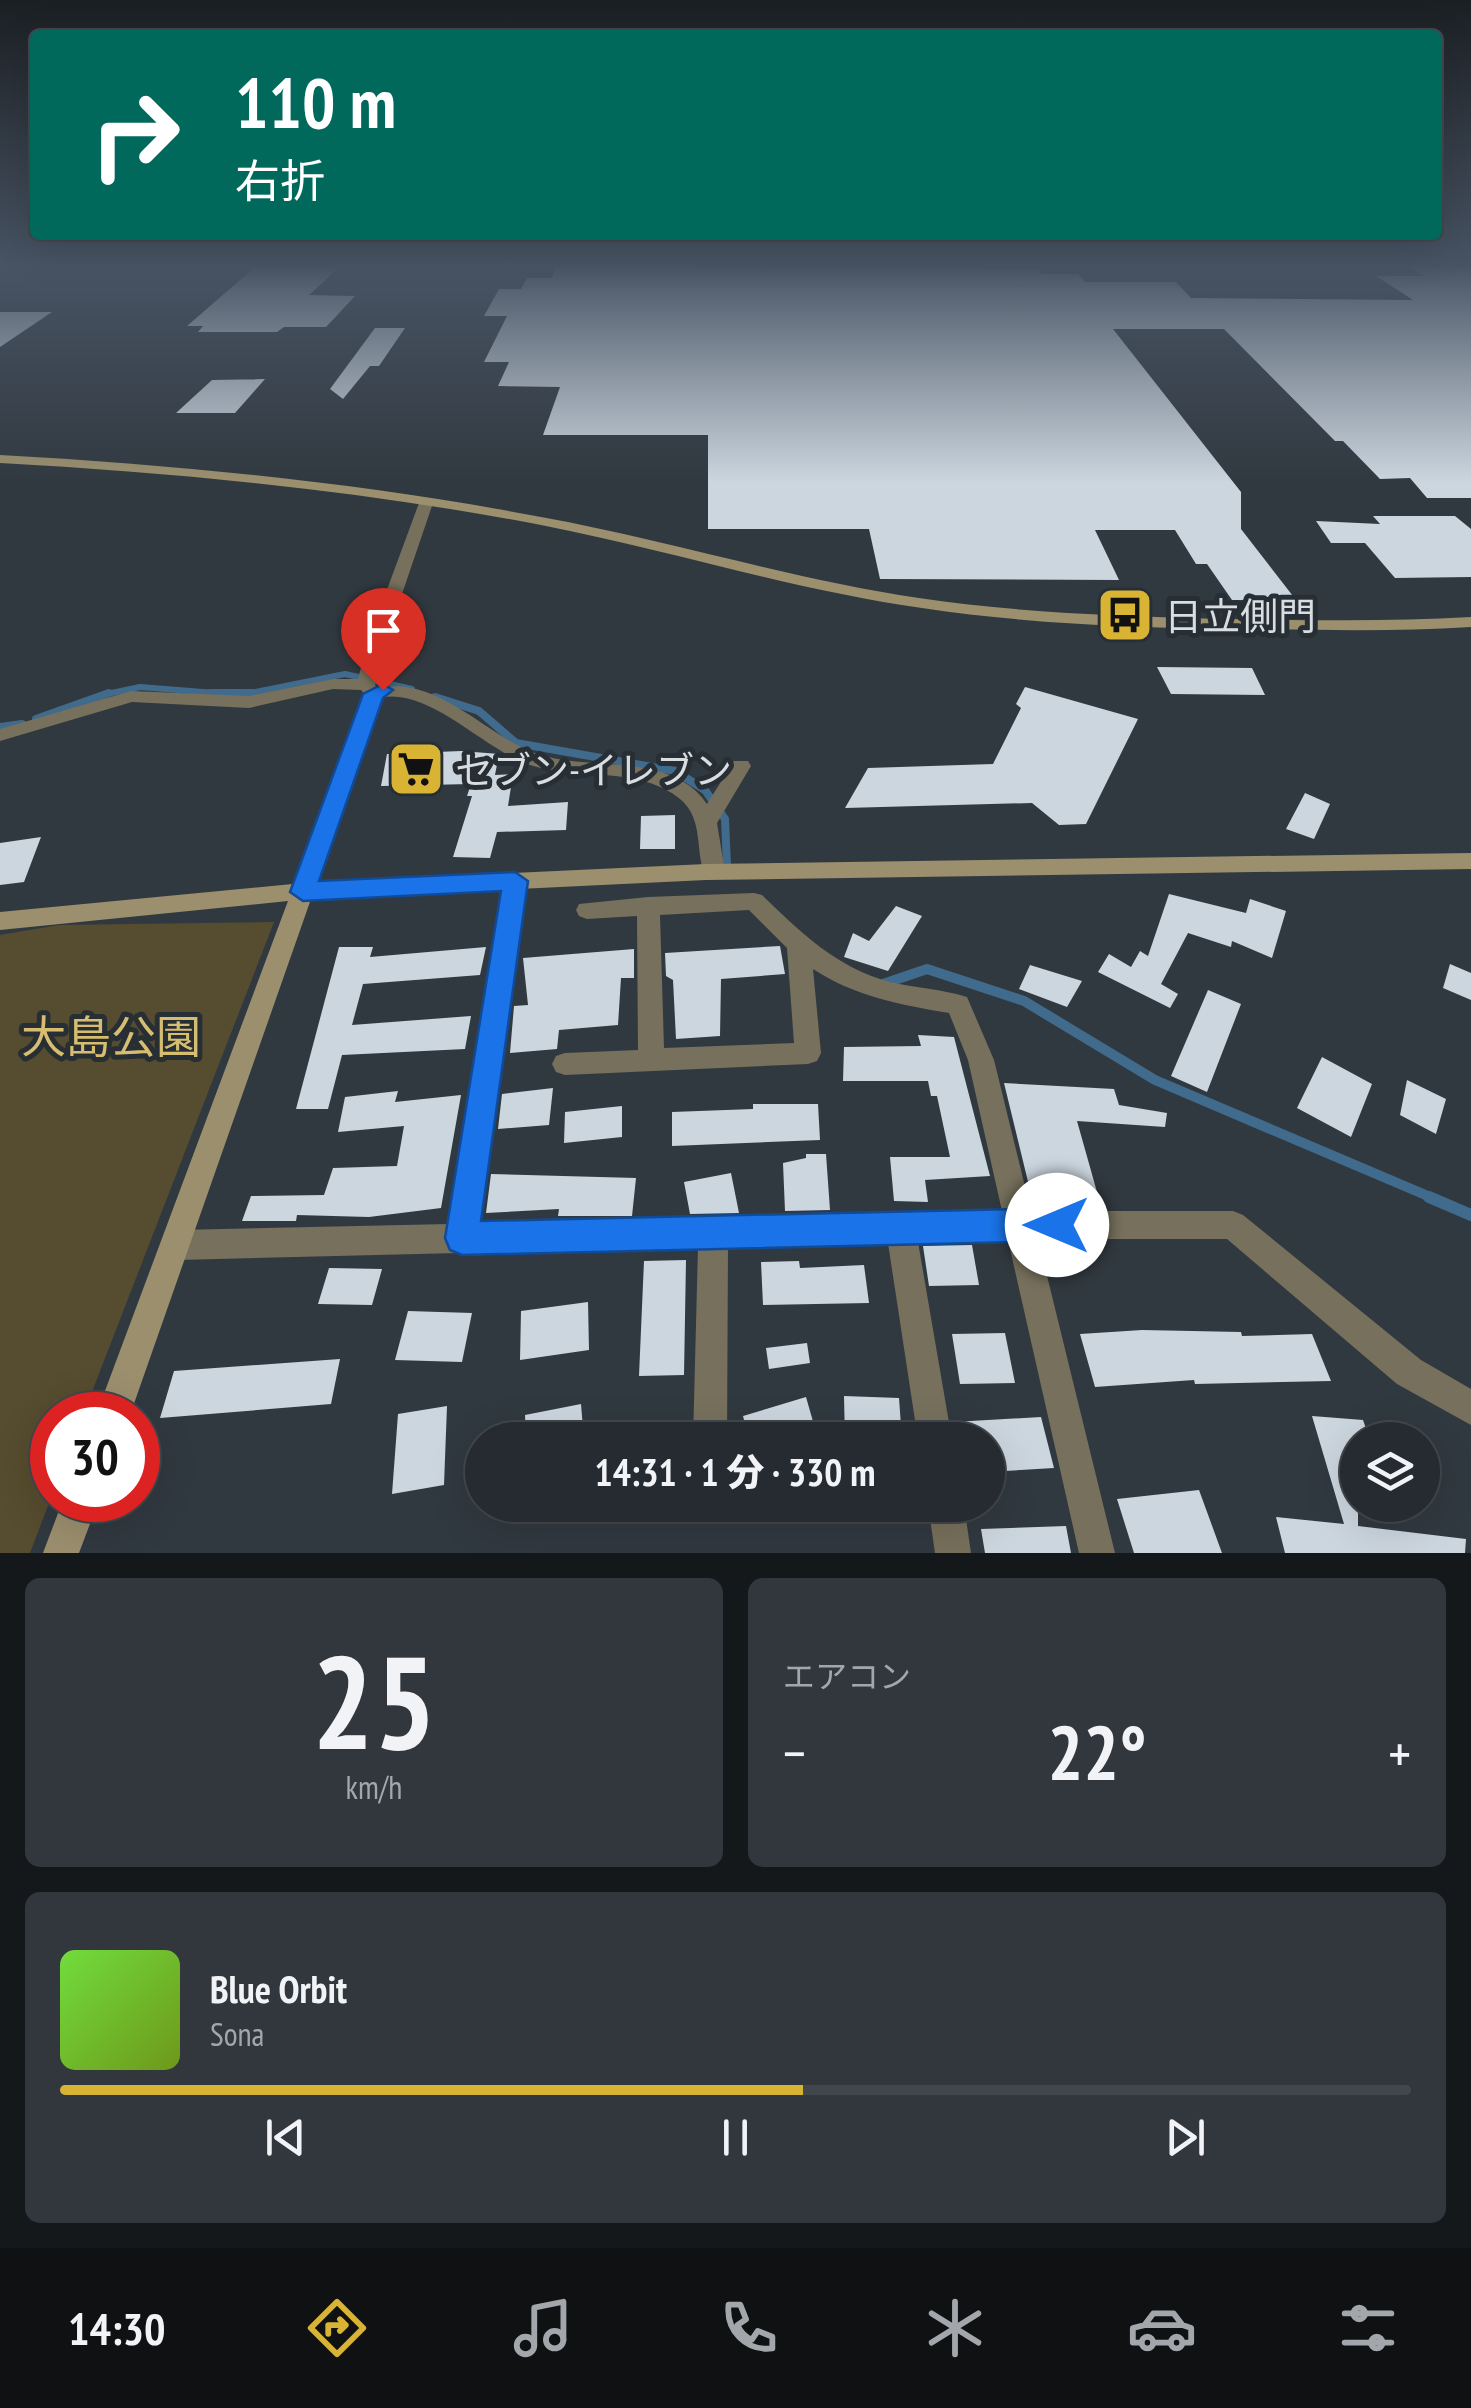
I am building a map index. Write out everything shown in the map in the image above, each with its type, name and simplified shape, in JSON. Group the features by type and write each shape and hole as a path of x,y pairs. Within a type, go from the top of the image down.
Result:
{"street":[{"path":"0,459 202,474 426,503 542,521 839,588 987,610 1165,622 1370,626 1471,622"},
{"path":"122,1392 303,892 426,503"},
{"path":"0,734 131,696 249,702 333,684 369,683 468,719 520,754 676,787 709,818"},
{"path":"714,872 709,818 742,766"},
{"path":"0,920 303,892 714,872 1471,861"},
{"path":"462,1238 515,881"},
{"path":"587,910 754,901 798,947 862,987 958,1004 982,1060 1097,1553"},
{"path":"648,905 651,1058"},
{"path":"565,1064 808,1054 798,947"},
{"path":"178,1245 1022,1224 1233,1225 1409,1372 1471,1408"},
{"path":"901,1228 932,1422"},
{"path":"710,1422 713,1232"},
{"path":"61,1553 73,1522"},
{"path":"948,1522 953,1553"}],"green space":[{"name":"大島公園","path":"274,922 92,1392 30,1392 30,1522 42,1522 30,1553 0,1553 0,935 59,925"}],"building":[{"path":"367,338 398,338 379,366 370,366 343,399 330,389"},
{"path":"496,338 1120,338 1241,492 1241,529 1296,600 1232,600 1207,564 1196,564 1175,530 1095,530 1119,580 880,579 869,529 708,529 708,435 543,435 560,387 498,386 509,362 484,362"},
{"path":"1233,338 1471,338 1471,498 1427,498 1410,478 1380,479 1343,441 1335,441"},
{"path":"265,379 235,413 176,413 212,380"},
{"path":"1373,516 1455,516 1471,529 1471,577 1395,578 1365,543 1331,543 1316,521 1380,524"},
{"path":"1157,667 1252,668 1265,695 1171,694"},
{"path":"1025,687 1138,719 1086,824 1059,825 1032,803 845,808 868,768 993,764 1021,708 1016,704"},
{"path":"387,754 499,754 495,775 513,774 508,806 568,802 566,830 497,832 490,858 453,857 472,796 467,796 471,784 381,786"},
{"path":"1305,793 1330,804 1314,839 1286,829"},
{"path":"675,815 675,849 640,849 641,816"},
{"path":"41,837 24,882 0,885 0,843"},
{"path":"1169,894 1246,913 1250,899 1286,911 1272,958 1232,941 1231,947 1188,933 1161,984 1178,994 1170,1008 1098,972 1109,954 1131,967 1140,951 1148,956"},
{"path":"896,906 922,916 888,971 844,957 853,933 869,941"},
{"path":"780,946 785,974 721,979 720,1036 676,1039 673,980 666,976 665,953"},
{"path":"339,947 373,947 370,957 486,947 480,975 363,984 352,1025 471,1016 465,1049 342,1055 328,1109 296,1109"},
{"path":"634,949 634,978 621,978 618,1025 559,1030 557,1049 510,1053 514,1006 528,1005 523,958"},
{"path":"1450,964 1471,973 1471,1000 1443,988"},
{"path":"1030,965 1082,981 1067,1007 1019,989"},
{"path":"1208,990 1241,1004 1207,1092 1171,1076"},
{"path":"918,1035 954,1037 990,1176 925,1180 928,1202 894,1201 890,1157 950,1157 937,1096 931,1096 928,1081 843,1081 844,1047 921,1046"},
{"path":"1322,1057 1372,1084 1351,1137 1297,1108"},
{"path":"1407,1080 1446,1099 1436,1134 1400,1115"},
{"path":"1004,1083 1114,1089 1119,1105 1167,1113 1165,1127 1077,1121 1097,1192 1031,1194"},
{"path":"553,1088 549,1125 498,1129 502,1094"},
{"path":"398,1091 395,1102 461,1095 441,1208 369,1217 297,1215 296,1221 242,1221 251,1196 324,1195 333,1168 397,1166 404,1126 338,1132 345,1097"},
{"path":"753,1104 818,1104 820,1140 672,1146 672,1112 753,1109"},
{"path":"622,1106 622,1137 564,1143 565,1112"},
{"path":"806,1154 826,1154 830,1210 785,1211 783,1163 806,1158"},
{"path":"731,1173 739,1213 690,1214 684,1182"},
{"path":"491,1174 636,1178 632,1216 558,1216 559,1209 486,1213"},
{"path":"972,1245 979,1285 929,1286 923,1246"},
{"path":"686,1260 684,1375 639,1376 644,1261"},
{"path":"799,1261 800,1268 864,1265 869,1303 763,1305 761,1262"},
{"path":"329,1268 382,1269 372,1305 318,1304"},
{"path":"588,1302 589,1350 520,1360 521,1311"},
{"path":"408,1311 472,1313 462,1362 395,1360"},
{"path":"1142,1330 1241,1332 1242,1336 1312,1334 1331,1381 1195,1384 1194,1380 1095,1387 1080,1334"},
{"path":"1005,1333 1015,1383 960,1384 952,1334"},
{"path":"807,1343 810,1363 769,1369 766,1348"},
{"path":"340,1359 331,1404 160,1418 174,1371"},
{"path":"844,1396 899,1398 901,1422 845,1422"},
{"path":"806,1397 813,1422 744,1422 743,1416"},
{"path":"581,1404 582,1422 525,1422 525,1415"},
{"path":"447,1406 444,1485 392,1494 398,1414"},
{"path":"1312,1416 1364,1422 1340,1422 1340,1510"},
{"path":"1041,1417 1054,1468 1005,1471 1005,1422 953,1422"},
{"path":"1199,1490 1222,1553 1134,1553 1117,1499"},
{"path":"1276,1517 1358,1522 1358,1526 1466,1539 1465,1553 1285,1553"},
{"path":"1066,1526 1071,1553 985,1553 981,1529"}],"waterway":[{"path":"251,693 345,674 412,689"},
{"path":"105,694 140,687 216,693"},
{"path":"210,693 216,693"},
{"path":"216,693 251,693"},
{"path":"216,693 251,693"},
{"path":"36,719 105,694"},
{"path":"435,697 479,711 516,743 675,771 705,790 725,819 727,866"},
{"path":"0,727 22,724"},
{"path":"883,984 927,969 1024,1001 1155,1080 1435,1199"},
{"path":"1429,1197 1471,1215"}],"place":[{"name":"日立側門","path":"1125,615"},
{"name":"セブン-イレブン","path":"416,769"}],"route":[{"path":"383,690 374,694 303,892 515,881 462,1238 1057,1225"}]}
